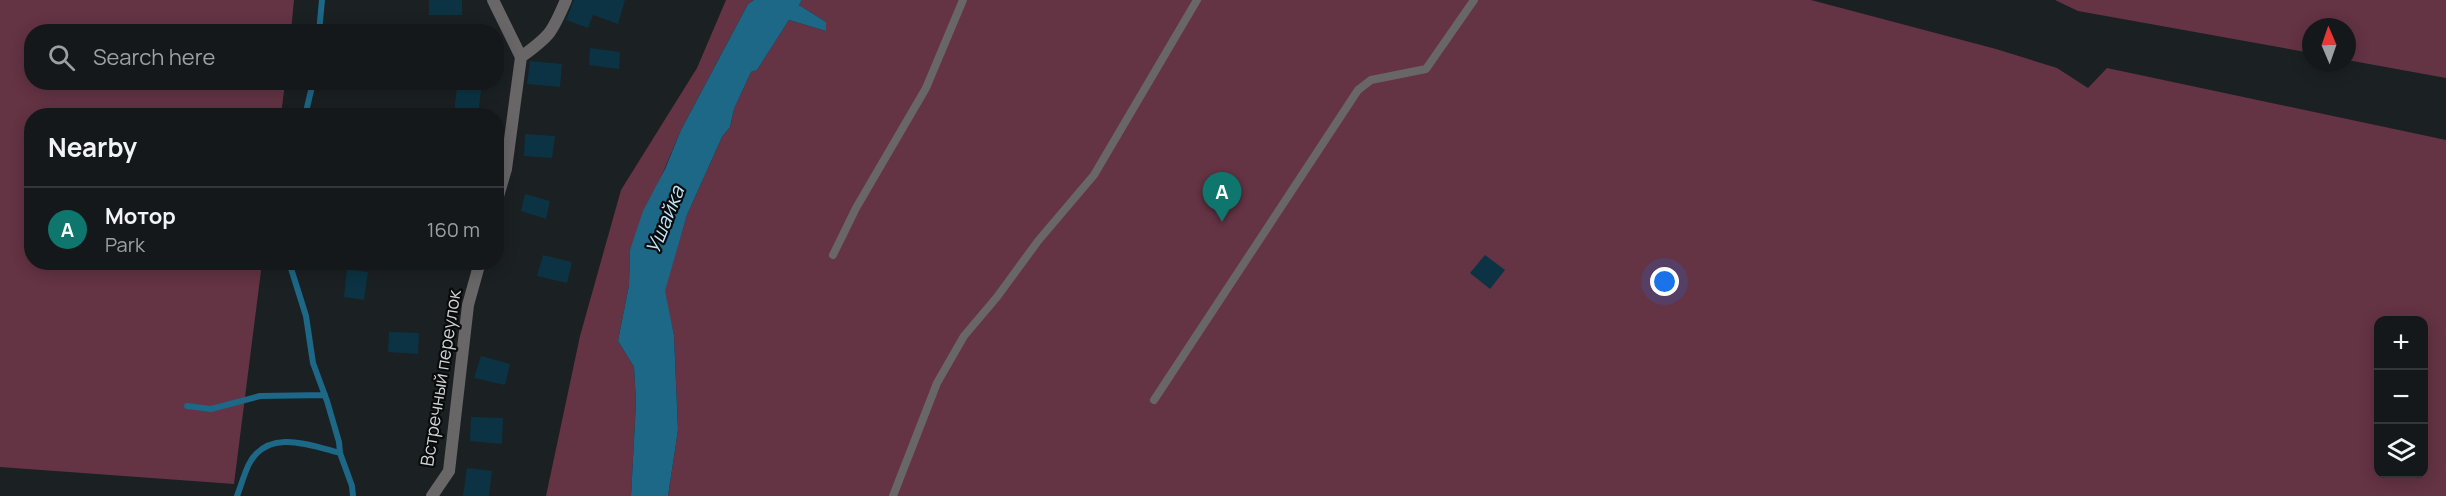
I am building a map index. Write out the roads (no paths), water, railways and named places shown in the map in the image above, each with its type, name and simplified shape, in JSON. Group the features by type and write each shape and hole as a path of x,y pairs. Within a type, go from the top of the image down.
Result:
{"street":[{"path":"493,0 521,57 504,175"},
{"path":"521,57 553,31 566,0"},
{"name":"Встречный переулок","path":"432,496 449,471 468,305 478,270"}],"lane":[{"path":"833,255 856,208 926,88 963,0"},
{"path":"893,496 937,383 964,336 997,297 1038,241 1094,176 1197,0"},
{"path":"1154,400 1358,90 1371,80 1426,69 1474,0"}],"water":[{"name":"Ушайка","path":"754,0 802,0 799,5 826,22 826,31 789,20 757,70 751,72 734,109 730,127 722,137 687,215 665,291 674,335 678,430 668,496 631,496 636,402 634,367 618,341 629,285 630,250 643,211 665,169 681,130 748,4"}],"waterway":[{"path":"320,24 322,0"},
{"path":"307,108 311,90"},
{"path":"292,270 306,316 313,363 327,401 353,496"},
{"path":"187,406 211,409 260,396 325,395"},
{"path":"237,496 249,464 257,453 267,446 278,443 303,443 340,453"}],"place":[{"name":"Мотор","path":"1222,222"}]}
